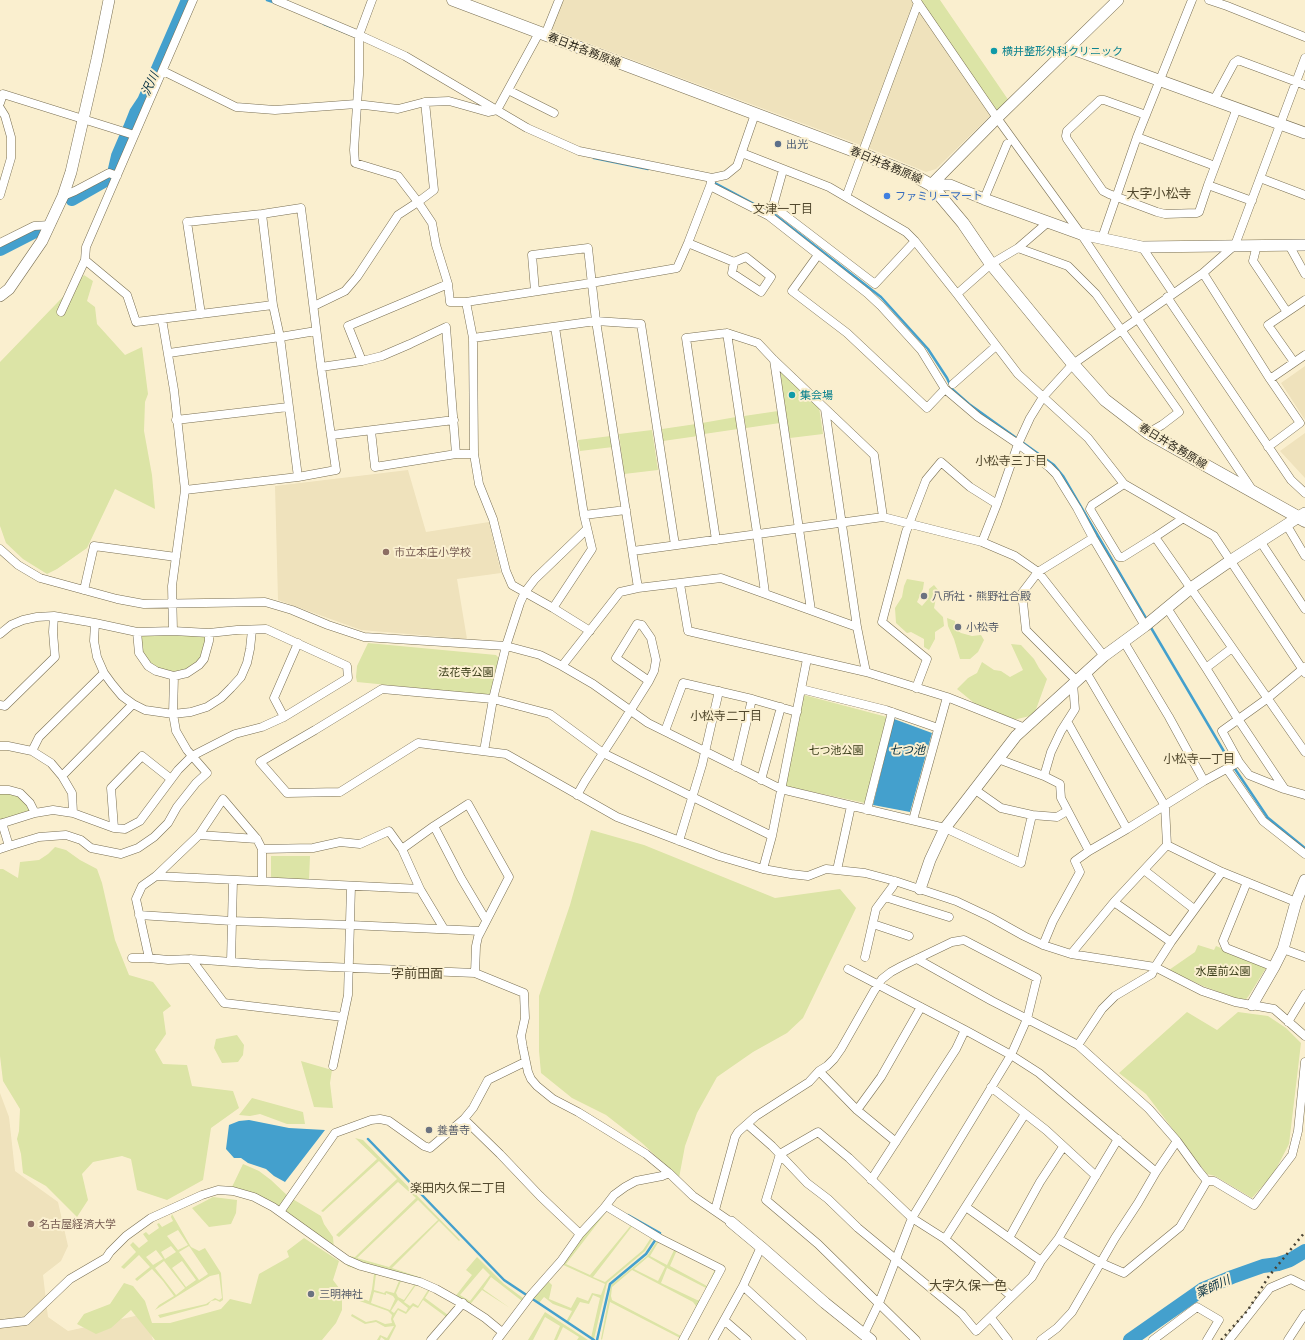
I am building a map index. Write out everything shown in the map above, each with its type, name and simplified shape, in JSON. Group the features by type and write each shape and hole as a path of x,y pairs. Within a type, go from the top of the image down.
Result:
{"main road":[{"name":"春日井各務原線","path":"453,0 862,154 913,175 931,185 963,223 991,264 1073,364 1105,400 1148,434 1303,517"}],"street":[{"path":"0,296 9,289 42,241 63,196 71,172 109,0"},
{"path":"61,312 85,260 86,247 163,71 192,0"},
{"path":"276,0 405,56 527,128 579,151 711,182 769,216 867,293 881,306 921,350 945,390 978,417 1018,444 1056,474 1145,626"},
{"path":"372,0 359,35 359,75 354,150 355,163 398,176 418,202 432,223 436,245 448,284 450,302 466,302 677,268 711,182 726,175 737,166 755,114"},
{"path":"163,71 236,107 275,110 356,104 398,109 425,102 449,101 488,112 497,110 542,34 559,0"},
{"path":"931,185 997,118 1118,0"},
{"path":"1102,238 1137,137 1192,0"},
{"path":"1209,0 1228,3 1305,37"},
{"path":"917,1 997,118 1080,234 1255,492"},
{"path":"846,197 917,1"},
{"path":"1070,48 1305,133"},
{"path":"982,542 998,504 1018,444 1030,418 1043,397 1073,364 1202,273 1235,245 1305,58"},
{"path":"1214,100 1234,63 1238,60 1305,84"},
{"path":"508,90 554,113"},
{"path":"0,103 3,94 134,135"},
{"path":"1146,116 1104,100 1100,100 1067,131 1066,136 1103,191 1160,213 1194,214 1198,212 1237,108"},
{"path":"314,306 346,291 398,215 434,190 425,102"},
{"path":"0,108 5,116 11,137 11,158 0,195"},
{"path":"1137,137 1215,166"},
{"path":"984,199 1007,144"},
{"path":"742,153 829,187 906,232 915,241 957,294 1018,374 1088,438 1124,484 1214,536 1304,670 1222,731 1239,762 1249,775 1284,789 1305,794"},
{"path":"784,170 773,206 875,284 915,241"},
{"path":"63,196 109,173 117,176"},
{"path":"1260,178 1305,195"},
{"path":"931,185 950,186 1080,234 1142,247 1305,245"},
{"path":"1208,185 1252,201"},
{"path":"184,490 298,477 336,470 316,331 301,208 262,214 187,222 201,314"},
{"path":"262,214 273,305 280,337 298,477"},
{"path":"957,294 991,264 1018,248 1047,222"},
{"path":"0,243 34,226 50,225"},
{"path":"688,243 734,262 746,258 771,277 761,292 732,273 734,262"},
{"path":"1257,245 1253,261 1287,312"},
{"path":"1288,245 1305,274"},
{"path":"1142,247 1170,295 1268,447 1291,480 1305,493"},
{"path":"535,291 532,255 588,248 596,321 638,588"},
{"path":"1018,248 1068,266 1096,294 1179,412 1148,434"},
{"path":"818,255 792,291 847,333 927,408 945,390"},
{"path":"85,260 127,295 136,322 273,305"},
{"path":"1202,273 1300,423 1268,447"},
{"path":"362,361 348,326 448,284"},
{"path":"1294,362 1268,325 1305,300"},
{"path":"466,302 473,338 474,454 479,484 493,520 506,571 512,585 590,631"},
{"path":"162,319 169,354 184,490 172,586 173,631"},
{"path":"473,338 596,321 641,324 675,545"},
{"path":"321,367 362,361 382,356 446,327 456,454"},
{"path":"553,608 592,549 584,515 555,327"},
{"path":"169,354 316,331"},
{"path":"716,540 686,338 727,333 758,343 874,455 883,517"},
{"path":"727,333 765,594"},
{"path":"953,384 996,346"},
{"path":"1270,379 1305,355"},
{"path":"774,360 811,610"},
{"path":"176,420 288,407"},
{"path":"825,409 857,627 866,672"},
{"path":"332,435 454,420"},
{"path":"371,431 375,467 456,454 474,454"},
{"path":"916,688 927,659 882,622 906,532 926,480 941,462 970,487 998,504"},
{"path":"1124,484 1092,505 1090,509 1119,557 1123,557 1182,518"},
{"path":"584,515 626,510"},
{"path":"633,551 883,517 982,542 1015,556 1038,572 1104,656"},
{"path":"920,889 930,860 945,828 1016,736 1104,656 1145,626 1191,588 1286,524 1303,517"},
{"path":"1286,524 1305,556"},
{"path":"484,751 493,699 506,646 525,592 535,579 587,529"},
{"path":"1155,537 1305,752"},
{"path":"1044,776 1051,752 1061,731 1068,723 1075,709 1075,681 1026,630 1022,593 1038,572 1093,538"},
{"path":"1260,541 1305,608"},
{"path":"84,590 94,546 176,558"},
{"path":"0,549 18,565 40,578 117,599 144,604 264,602 292,610 328,625 364,637 506,646 540,655 593,684 648,723 781,789 805,796 945,828 1022,863 1032,815"},
{"path":"562,666 620,592 638,588 721,578 857,627"},
{"path":"680,584 688,631 866,672 947,697 1025,728"},
{"path":"1167,608 1284,789"},
{"path":"0,705 5,706 55,657 53,632 54,616"},
{"path":"0,634 11,625 23,620 54,616 136,632 173,631 209,633 266,629 347,666 348,678 284,717 262,727 235,734 192,756 171,780 140,821 125,829 114,828 73,813 53,810 35,812 1,823 9,846"},
{"path":"95,623 94,641 97,657 104,673 122,696 132,704 145,710 173,714 192,712 207,707 231,688 241,677 247,663 252,630"},
{"path":"577,795 649,681 654,671 656,660 651,638 642,625 637,624 616,658 649,681"},
{"path":"136,632 139,653 148,666 156,671 174,676 187,673 199,665 204,659 210,642 209,633"},
{"path":"1124,642 1169,717 1204,781"},
{"path":"284,717 274,698 298,643"},
{"path":"1206,668 1232,648"},
{"path":"763,870 772,836 808,659"},
{"path":"1072,954 1114,902 1167,844 1165,806 1086,672"},
{"path":"32,750 39,737 104,673"},
{"path":"0,850 39,837 61,834 73,837 91,848 121,854 138,848 161,831 196,783 207,772 192,756 176,731 173,714 174,676"},
{"path":"665,731 683,683 752,698 797,712"},
{"path":"772,836 603,753 550,714 493,699 382,689 260,762 287,793 340,792 418,743 506,754 617,818 719,856 763,870 808,876 826,869 865,873 895,881 956,901 1043,945 1072,954 1155,967 1202,991 1235,1002 1274,1009 1305,1036"},
{"path":"801,689 892,712 938,728"},
{"path":"680,841 693,797 719,691"},
{"path":"913,820 947,697"},
{"path":"736,767 752,698"},
{"path":"62,776 132,704"},
{"path":"762,780 781,707"},
{"path":"867,810 892,712"},
{"path":"1068,723 1127,829"},
{"path":"0,746 32,750 51,763 62,776 72,793 73,813"},
{"path":"114,828 111,788 142,756 171,780"},
{"path":"998,759 1044,776 1060,784 1061,798 1089,851"},
{"path":"1043,945 1053,921 1080,872 1075,861 1204,781 1239,762"},
{"path":"1227,769 1262,821 1305,854"},
{"path":"974,789 1001,808 1032,815 1056,817 1067,811"},
{"path":"0,790 9,790 20,793 30,803 35,812"},
{"path":"149,958 136,899 142,886 156,876 199,835 223,799 256,838 262,849 262,880"},
{"path":"402,850 434,826 468,804 509,877 481,931 476,946 475,973"},
{"path":"836,870 851,806"},
{"path":"434,826 461,878 486,920"},
{"path":"262,849 313,848 340,842 360,844 389,831 402,850 420,889 444,929"},
{"path":"199,835 256,838"},
{"path":"1167,844 1222,872 1296,902"},
{"path":"1144,870 1194,909"},
{"path":"1078,1045 1102,1010 1115,996 1152,974 1171,942 1222,872"},
{"path":"156,876 262,880 420,889"},
{"path":"231,962 233,880"},
{"path":"1252,1005 1283,949 1296,902 1305,880"},
{"path":"865,957 876,909 895,881"},
{"path":"1247,882 1223,941 1226,948 1274,967"},
{"path":"333,1066 348,995 351,886"},
{"path":"885,897 949,916"},
{"path":"1114,902 1171,942"},
{"path":"139,914 232,921 481,931"},
{"path":"873,924 909,936"},
{"path":"132,958 168,960 191,959 266,964 475,973 524,992 525,1018 521,1036 525,1062 531,1079 537,1086 553,1099 578,1112 646,1154 693,1196 715,1210 761,1246 825,1303 867,1337 912,1218 990,1087 1011,1055 1027,1019 1037,978 964,940 952,942 891,972 878,985 841,1050 830,1063 819,1071 809,1082 756,1116 735,1137 715,1210"},
{"path":"1283,949 1305,957"},
{"path":"191,959 224,1003 343,1016"},
{"path":"917,959 992,1001 1078,1045 1149,1109 1177,1141 1207,1181"},
{"path":"848,969 966,1030 1011,1055 1039,1073 1156,1172"},
{"path":"1288,1022 1305,994"},
{"path":"857,1110 881,1077 921,1007"},
{"path":"871,1180 956,1049 966,1030"},
{"path":"280,1212 335,1133 371,1120 380,1119 389,1121 424,1146 430,1148 464,1119 473,1108 488,1080 525,1062"},
{"path":"1207,1181 1214,1180 1254,1205 1292,1155 1298,1132 1305,1062"},
{"path":"819,1071 857,1110 896,1142"},
{"path":"990,1087 1046,1130 1096,1176"},
{"path":"945,1239 1025,1114"},
{"path":"464,1119 580,1234"},
{"path":"747,1124 780,1154 807,1183 895,1260 962,1314 976,1331 991,1318 1032,1276 1041,1261 1058,1239 1118,1139"},
{"path":"916,1340 818,1244 766,1200 780,1154 818,1132 849,1158 912,1218 945,1239 1011,1296"},
{"path":"1041,1340 1057,1328 1072,1312 1114,1238 1177,1141"},
{"path":"1009,1238 1040,1182 1063,1147"},
{"path":"497,1340 561,1261 580,1234 614,1195 636,1180 662,1176 669,1173"},
{"path":"1058,1239 1124,1274 1180,1227 1207,1181"},
{"path":"0,1324 26,1321 70,1279 106,1258 126,1236 151,1218 202,1194 218,1190 233,1191 254,1197 280,1212 318,1241 347,1260 361,1266 420,1282 462,1303 485,1318 502,1332"},
{"path":"606,1206 659,1238 720,1268 684,1340"},
{"path":"966,1207 1041,1261"},
{"path":"713,1340 743,1286 761,1246"},
{"path":"1229,1340 1270,1288 1291,1279 1305,1286"},
{"path":"743,1286 802,1340"},
{"path":"431,1340 462,1303"},
{"path":"1153,1340 1197,1307 1219,1320 1207,1340"},
{"path":"1288,1340 1305,1314"},
{"path":"991,1318 1008,1340"},
{"path":"724,1320 747,1340"}],"shaded area":[{"path":"561,0 912,0 991,115 936,169 926,172 871,149 553,30 551,27"},
{"path":"1305,366 1305,420 1281,383"},
{"path":"1305,433 1305,478 1280,451"},
{"name":"市立本庄小学校","path":"408,470 426,532 489,522 501,573 457,579 467,639 361,630 278,600 275,486"},
{"name":"名古屋経済大学","path":"0,1093 9,1117 15,1171 58,1202 68,1246 61,1261 43,1275 48,1317 68,1331 144,1314 153,1340 0,1340"}],"green space":[{"path":"913,0 940,0 1009,101 994,117"},
{"path":"84,275 93,281 87,301 95,307 97,324 125,355 142,347 148,394 145,402 144,431 152,475 155,509 115,489 87,548 57,569 47,574 23,559 6,543 0,526 0,362"},
{"path":"779,369 819,407 823,434 790,438"},
{"path":"778,411 780,423 746,428 744,416"},
{"path":"736,417 738,429 704,434 702,423"},
{"path":"696,424 698,436 663,441 662,429"},
{"path":"652,430 658,470 624,474 619,434"},
{"path":"611,436 613,447 580,451 578,440"},
{"path":"907,579 924,582 923,589 917,602 922,606 928,599 929,589 934,585 939,591 934,608 943,617 944,626 935,632 935,639 929,650 924,647 924,639 911,632 907,633 896,623 895,608 902,597"},
{"path":"947,618 955,621 955,629 961,633 972,636 981,635 984,640 978,652 970,659 960,659 948,626"},
{"path":"138,633 207,635 202,658 186,670 174,672 156,669 144,659"},
{"name":"法花寺公園","path":"368,643 496,655 499,658 490,695 357,682 357,666"},
{"path":"1011,644 1021,645 1034,659 1047,679 1034,715 1013,720 979,707 957,689 968,678 977,673 982,662 994,670 1001,671 1010,677 1023,670"},
{"name":"七つ池公園","path":"804,695 887,717 865,803 785,786"},
{"path":"0,793 18,796 27,804 30,811 0,820"},
{"path":"591,830 644,845 775,898 840,889 856,908 803,1018 787,1033 753,1052 717,1077 697,1113 685,1146 679,1178 642,1143 606,1115 572,1098 541,1073 539,1051 539,996 570,905"},
{"path":"55,847 66,850 80,860 97,869 102,883 115,940 129,975 153,982 171,1006 163,1012 166,1034 155,1050 163,1064 187,1065 192,1086 233,1091 239,1108 211,1128 203,1180 167,1200 137,1190 131,1159 122,1156 93,1162 82,1174 88,1200 77,1217 46,1186 23,1173 21,1154 17,1139 20,1109 3,1081 0,1056 0,869 3,869 18,878 20,862 39,860"},
{"path":"271,856 310,856 309,880 271,878"},
{"name":"水屋前公園","path":"1198,945 1214,950 1216,946 1266,968 1245,1000 1240,1000 1203,986 1169,970 1195,952"},
{"path":"1187,1012 1217,1030 1238,1012 1268,1016 1286,1028 1301,1043 1289,1144 1274,1173 1252,1198 1215,1176 1207,1174 1146,1094 1119,1073"},
{"path":"237,1035 244,1045 243,1055 238,1062 222,1063 214,1048 216,1039"},
{"path":"301,1061 332,1070 330,1083 333,1108 314,1107"},
{"path":"252,1098 303,1112 305,1124 287,1124 260,1114 250,1116 239,1115"},
{"path":"355,1138 363,1140 460,1240 459,1241 439,1221 392,1268 422,1278 420,1281 454,1298 472,1275 466,1270 477,1257 504,1284 527,1301 517,1313 514,1311 522,1301 491,1277 483,1289 510,1308 482,1290 468,1307 462,1303 449,1319 423,1300 418,1308 413,1306 406,1314 398,1310 393,1319 396,1326 389,1340 385,1340 381,1337 380,1340 377,1340 380,1335 387,1338 394,1326 385,1327 376,1322 365,1324 351,1316 352,1314 366,1322 376,1320 385,1324 392,1323 392,1315 388,1311 351,1298 352,1295 369,1301 374,1274 347,1266 349,1261 303,1228 232,1187 243,1164 259,1171 290,1198 321,1216 324,1224 333,1237 334,1249 348,1256 355,1257 416,1198 398,1182 339,1237 336,1235 397,1179 379,1161 323,1212 321,1211 377,1159","holes":["418,1200 438,1220 389,1267 357,1258","483,1268 490,1275 470,1301 460,1295","376,1274 399,1281 394,1293 386,1291 384,1293 374,1290","401,1281 415,1284 404,1300 398,1297 396,1293","416,1285 428,1290 418,1306 413,1303 410,1306 404,1302","430,1290 456,1303 457,1305 448,1315 425,1298","374,1292 386,1295 386,1293 393,1296 395,1299 390,1310 371,1303","398,1300 408,1308 406,1312 398,1308 394,1313 391,1311"]},
{"path":"213,1197 237,1200 236,1213 231,1224 209,1227 192,1208"},
{"path":"604,1208 655,1235 645,1251 607,1283 594,1339 591,1338 600,1298 593,1295 589,1304 580,1302 568,1323 567,1320 572,1311 553,1304 544,1297 539,1303 531,1295 546,1279 552,1285 549,1299 571,1308 577,1297 588,1301 592,1293 601,1295 605,1284 559,1263","holes":["607,1211 632,1224 590,1275 566,1264","633,1225 652,1236 643,1250 605,1282 593,1277"]},
{"path":"172,1214 191,1247 199,1251 205,1248 221,1273 223,1300 220,1302 216,1300 211,1301 208,1305 160,1318 158,1315 206,1304 215,1298 219,1300 222,1298 219,1274 210,1276 155,1310 159,1305 174,1296 163,1281 152,1269 137,1281 135,1279 150,1267 139,1255 124,1269 121,1267 136,1252 130,1245 133,1242 139,1248 148,1241 143,1234 146,1232 149,1235 159,1228 157,1224 159,1223 162,1227 173,1221 171,1217","holes":["178,1230 188,1245 178,1250 167,1236","171,1246 176,1252 165,1259 161,1252","189,1246 208,1274 199,1280 179,1252","156,1250 163,1259 153,1265 146,1257","164,1261 185,1288 176,1295 155,1268","182,1261 196,1280 186,1287 172,1268"]},
{"path":"304,1238 339,1261 333,1280 342,1292 342,1310 336,1323 322,1340 155,1340 131,1310 111,1328 96,1334 77,1324 84,1314 110,1304 124,1283 133,1286 145,1301 152,1323 170,1323 221,1309 230,1299 251,1304 259,1274 289,1257 287,1251"},
{"path":"659,1238 721,1269 683,1340 679,1340 680,1338 610,1302 602,1340 611,1285 647,1256","holes":["659,1241 675,1248 667,1265 650,1256","677,1250 715,1269 707,1286 670,1266","648,1257 665,1267 658,1281 634,1269","667,1268 706,1288 700,1300 661,1283","632,1270 693,1302 696,1306 681,1336 612,1300 612,1287"]},
{"path":"545,1312 588,1340 577,1340 579,1337 563,1327 557,1340 554,1340 560,1326 545,1317 533,1340 528,1340"}],"water":[{"name":"七つ池","path":"894,719 932,733 910,812 873,805"},
{"path":"249,1120 289,1128 325,1130 285,1182 274,1176 266,1169 248,1163 241,1158 234,1158 226,1149 229,1125 239,1121"}],"waterway":[{"name":"沢川","path":"115,169 118,156 136,113 144,101 188,0"},
{"path":"267,0 276,3"},
{"path":"324,24 357,37"},
{"path":"594,158 648,169"},
{"name":"沢川","path":"72,199 109,178"},
{"path":"713,182 756,205"},
{"path":"775,215 881,297 928,349 947,378 952,389 969,404 1054,465 1063,476 1147,620"},
{"name":"沢川","path":"0,249 39,229"},
{"path":"1150,626 1229,760 1268,818 1267,817 1305,848"},
{"path":"368,1139 504,1280 594,1340"},
{"path":"597,1340 610,1284 646,1254 660,1233 628,1215"},
{"name":"薬師川","path":"1130,1340 1203,1289 1263,1266 1278,1264 1290,1260 1305,1251"}],"railway":[{"path":"1221,1340 1248,1310 1269,1276 1305,1232"}],"place":[{"name":"横井整形外科クリニック","path":"994,51"},
{"name":"出光","path":"778,144"},
{"name":"ファミリーマート","path":"887,196"},
{"name":"集会場","path":"792,395"},
{"name":"市立本庄小学校","path":"386,552"},
{"name":"八所社・熊野社合殿","path":"924,596"},
{"name":"小松寺","path":"958,627"},
{"name":"養善寺","path":"429,1130"},
{"name":"名古屋経済大学","path":"31,1224"},
{"name":"三明神社","path":"311,1294"}],"district":[{"name":"大字小松寺","path":"1159,194"},
{"name":"文津一丁目","path":"783,209"},
{"name":"小松寺三丁目","path":"1011,461"},
{"name":"小松寺二丁目","path":"726,716"},
{"name":"小松寺一丁目","path":"1199,759"},
{"name":"字前田面","path":"417,974"},
{"name":"楽田内久保二丁目","path":"458,1188"},
{"name":"大字久保一色","path":"968,1286"}]}
